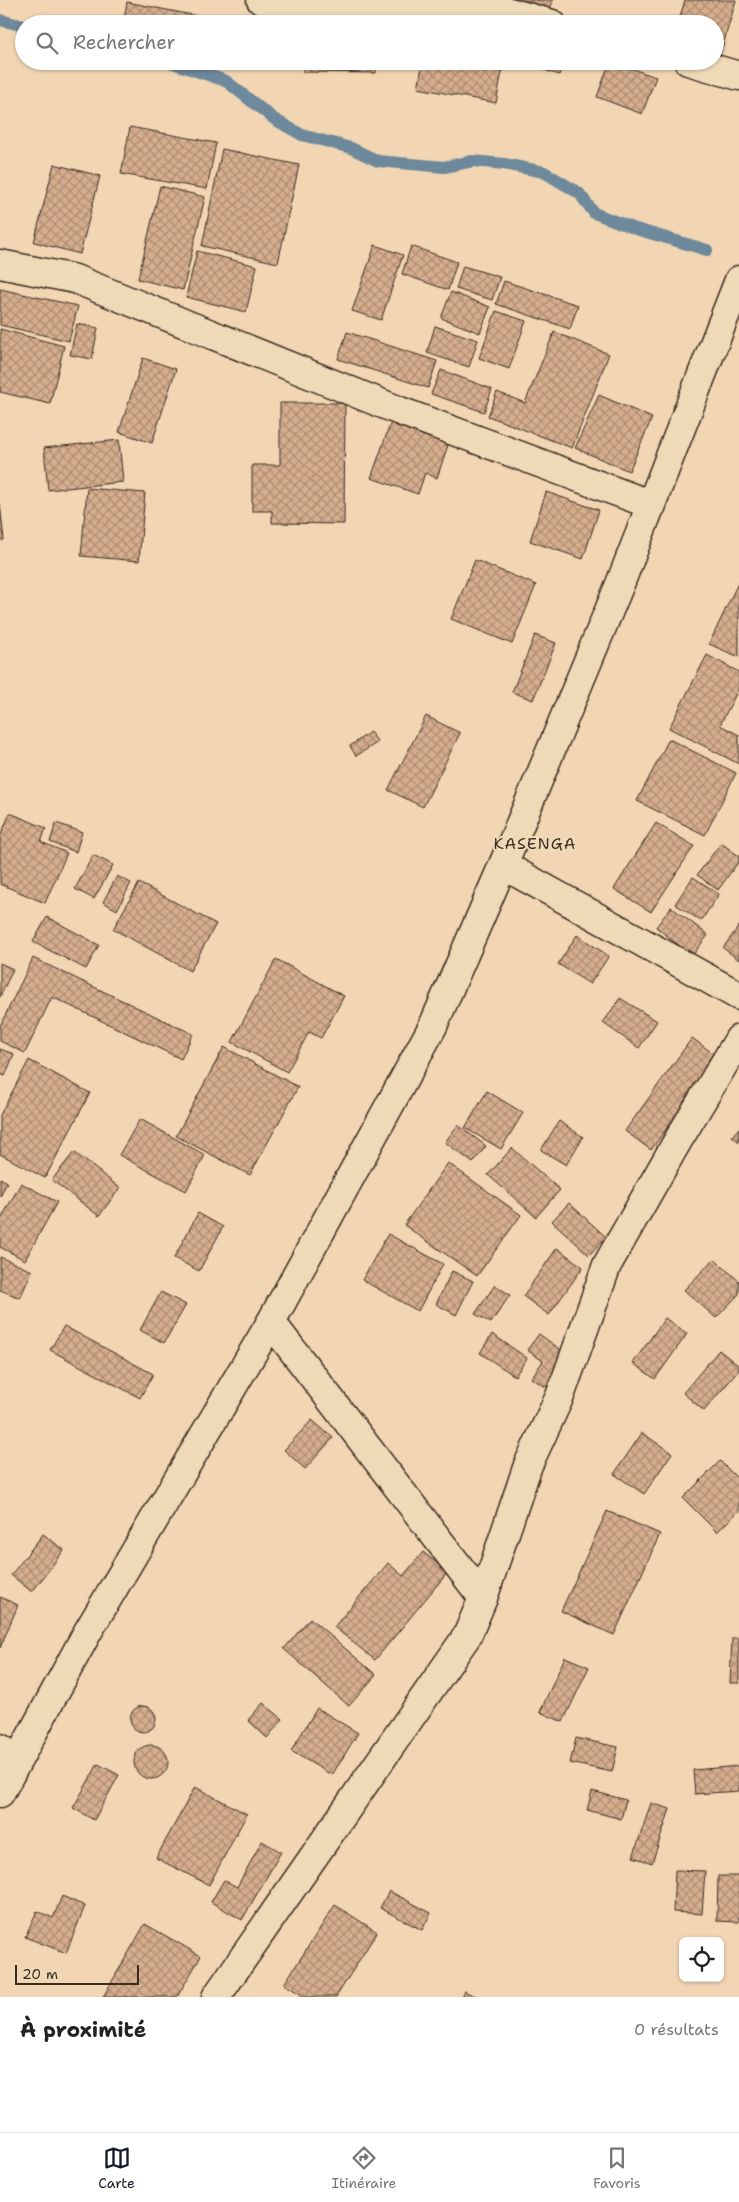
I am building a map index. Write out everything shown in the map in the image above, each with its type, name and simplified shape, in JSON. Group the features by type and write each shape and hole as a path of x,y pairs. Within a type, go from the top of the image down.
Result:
{"main road":[{"path":"261,0 418,10 509,12 520,15"},
{"path":"719,70 739,76"},
{"path":"0,264 76,279 400,411 652,506"},
{"path":"0,1793 8,1754 87,1633 270,1322 433,1026 503,865 652,506 739,280"},
{"path":"503,865 739,996"},
{"path":"216,1997 468,1636 483,1598 528,1465 560,1396 607,1266 677,1142 739,1039"},
{"path":"270,1322 483,1598"}],"building":[{"path":"513,0 553,0 550,10"},
{"path":"685,0 736,0 724,42 724,15 681,15"},
{"path":"127,2 192,15 125,15"},
{"path":"303,11 377,13 377,15 303,15"},
{"path":"303,70 376,70 376,73 303,72"},
{"path":"421,70 502,70 496,103 418,88"},
{"path":"544,70 560,70 559,75"},
{"path":"607,70 636,70 656,77 642,114 597,97"},
{"path":"130,127 216,143 207,189 121,174"},
{"path":"222,149 299,165 278,263 202,246"},
{"path":"54,164 100,176 80,254 34,242"},
{"path":"160,186 205,197 183,290 138,279"},
{"path":"375,245 403,255 381,320 352,311"},
{"path":"411,246 457,262 448,290 402,274"},
{"path":"197,251 257,266 246,312 186,297"},
{"path":"463,266 500,277 492,300 456,289"},
{"path":"504,281 578,305 570,329 496,304"},
{"path":"0,289 78,306 69,341 0,325"},
{"path":"451,292 490,307 480,333 441,318"},
{"path":"496,311 526,321 509,369 479,358"},
{"path":"77,324 98,328 92,359 70,355"},
{"path":"435,326 478,340 469,367 427,353"},
{"path":"0,329 64,346 50,404 0,392"},
{"path":"347,332 437,361 428,388 338,359"},
{"path":"554,332 609,354 572,448 488,416 497,392 525,403"},
{"path":"143,358 176,369 152,443 119,432"},
{"path":"441,370 492,389 484,412 431,394"},
{"path":"599,395 652,418 629,471 575,448"},
{"path":"280,403 345,403 344,524 272,523 272,511 252,511 252,465 280,465"},
{"path":"391,422 449,442 437,478 425,473 418,494 371,478"},
{"path":"119,440 123,482 48,490 44,448"},
{"path":"87,488 145,493 139,561 81,556"},
{"path":"546,492 599,510 583,559 530,541"},
{"path":"0,503 4,540 0,540"},
{"path":"475,560 536,585 512,644 451,619"},
{"path":"739,581 739,657 709,644"},
{"path":"535,635 556,643 533,700 512,692"},
{"path":"707,655 739,672 739,688 720,725 739,735 739,764 669,728"},
{"path":"426,716 460,733 423,807 388,790"},
{"path":"370,732 378,742 356,756 350,746"},
{"path":"669,739 736,773 705,835 637,801"},
{"path":"10,813 46,828 41,842 67,853 45,903 0,884 0,837"},
{"path":"56,823 82,832 76,852 50,842"},
{"path":"656,823 694,846 651,912 614,889"},
{"path":"721,843 739,856 739,861 718,890 697,875"},
{"path":"93,855 113,865 94,899 75,889"},
{"path":"117,876 131,883 117,910 103,902"},
{"path":"693,877 719,894 701,921 675,904"},
{"path":"139,883 216,924 190,971 113,929"},
{"path":"671,907 708,935 692,956 656,927"},
{"path":"47,917 99,945 86,969 33,942"},
{"path":"739,926 739,960 723,948"},
{"path":"577,935 609,956 590,984 558,964"},
{"path":"33,958 193,1034 181,1059 52,997 25,1053 0,1041 0,1026"},
{"path":"276,959 344,996 321,1038 309,1032 287,1072 232,1042"},
{"path":"0,963 13,969 0,997"},
{"path":"620,998 657,1021 639,1048 603,1023"},
{"path":"692,1038 718,1057 651,1150 625,1131"},
{"path":"224,1047 298,1087 250,1175 176,1136"},
{"path":"0,1049 14,1054 5,1076 0,1074"},
{"path":"29,1060 90,1093 45,1178 0,1154 0,1115"},
{"path":"487,1091 523,1113 501,1149 465,1128"},
{"path":"140,1119 205,1155 186,1191 119,1155"},
{"path":"559,1121 583,1137 566,1165 541,1150"},
{"path":"458,1125 486,1146 473,1163 445,1142"},
{"path":"739,1128 739,1142 732,1136"},
{"path":"512,1148 560,1190 536,1217 488,1175"},
{"path":"74,1152 120,1188 99,1216 52,1180"},
{"path":"448,1163 521,1215 477,1276 404,1225"},
{"path":"0,1178 7,1182 0,1197"},
{"path":"21,1183 57,1202 25,1260 0,1247 0,1221"},
{"path":"569,1203 606,1237 589,1255 552,1221"},
{"path":"198,1213 223,1227 199,1271 174,1258"},
{"path":"388,1234 443,1264 418,1311 362,1280"},
{"path":"557,1248 583,1267 549,1315 523,1296"},
{"path":"0,1257 32,1271 20,1298 0,1290"},
{"path":"714,1259 739,1281 739,1294 716,1318 684,1290"},
{"path":"452,1271 473,1281 456,1315 436,1304"},
{"path":"495,1285 510,1295 491,1323 475,1314"},
{"path":"161,1292 186,1305 164,1343 140,1330"},
{"path":"665,1318 687,1334 655,1379 633,1363"},
{"path":"64,1326 153,1374 140,1398 50,1350"},
{"path":"492,1334 527,1358 515,1376 480,1353"},
{"path":"539,1334 568,1355 546,1387 531,1378 543,1361 527,1350"},
{"path":"719,1350 739,1366 739,1370 704,1411 683,1393"},
{"path":"312,1420 333,1438 305,1469 284,1450"},
{"path":"642,1433 672,1453 644,1494 614,1474"},
{"path":"720,1461 739,1480 739,1511 717,1532 683,1498"},
{"path":"607,1511 660,1534 614,1635 561,1611"},
{"path":"43,1534 64,1550 32,1592 11,1575"},
{"path":"423,1552 448,1572 375,1660 334,1627 388,1563 403,1576"},
{"path":"0,1597 18,1605 0,1648"},
{"path":"310,1618 376,1675 349,1706 284,1649"},
{"path":"732,1638 739,1638 739,1683 730,1683"},
{"path":"565,1657 589,1667 563,1722 540,1712"},
{"path":"263,1703 283,1719 267,1738 248,1720"},
{"path":"143,1706 152,1710 156,1719 152,1728 143,1732 134,1728 130,1719 134,1710"},
{"path":"317,1708 358,1733 332,1775 291,1751"},
{"path":"576,1738 618,1747 612,1772 570,1763"},
{"path":"151,1745 158,1746 163,1750 167,1755 167,1769 163,1774 158,1778 151,1779 144,1778 139,1774 135,1769 134,1762 135,1755 139,1750 144,1746"},
{"path":"98,1764 119,1775 94,1820 73,1808"},
{"path":"739,1766 739,1791 695,1794 693,1770"},
{"path":"195,1787 247,1814 209,1885 156,1858"},
{"path":"592,1791 626,1800 621,1819 587,1810"},
{"path":"651,1803 670,1809 652,1863 633,1857"},
{"path":"262,1841 281,1852 242,1920 211,1902 224,1880 237,1887"},
{"path":"675,1870 705,1871 702,1914 673,1912"},
{"path":"718,1876 739,1876 739,1922 717,1921"},
{"path":"389,1891 431,1913 422,1930 380,1908"},
{"path":"62,1896 85,1906 66,1953 25,1937 37,1911 53,1918"},
{"path":"335,1905 377,1932 336,1997 305,1997 284,1984"},
{"path":"145,1924 201,1956 177,1997 103,1997"},
{"path":"464,1991 475,1996 477,1997 461,1997"}],"waterway":[{"path":"0,20 15,24"},
{"path":"194,70 226,81 274,119 302,135 351,148 378,161 444,167 473,161 504,164 544,172 579,193 594,213 636,229 707,250"}],"district":[{"name":"KASENGA","path":"535,843"}]}
